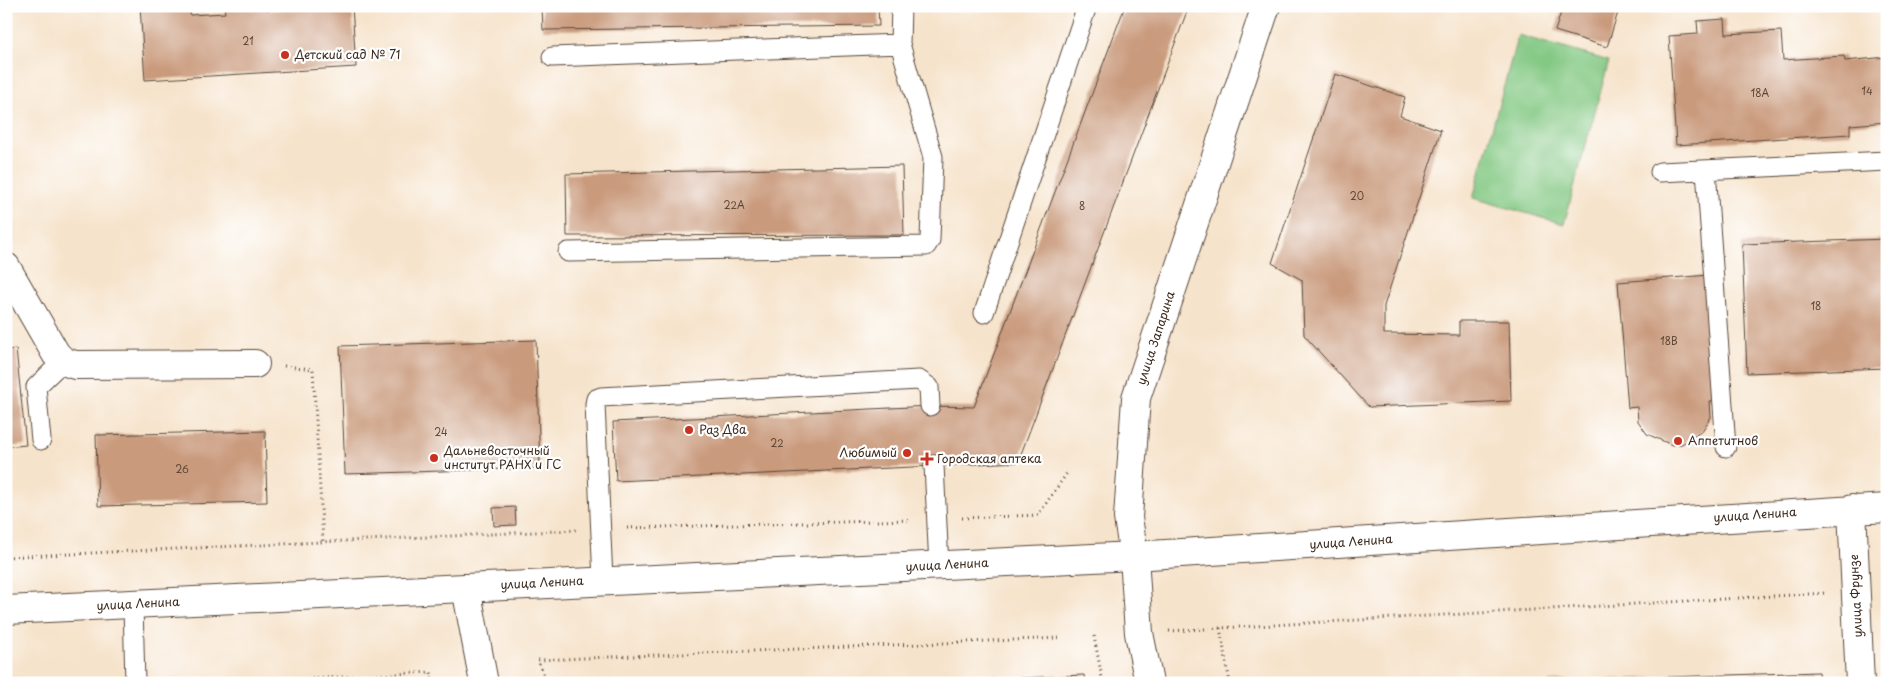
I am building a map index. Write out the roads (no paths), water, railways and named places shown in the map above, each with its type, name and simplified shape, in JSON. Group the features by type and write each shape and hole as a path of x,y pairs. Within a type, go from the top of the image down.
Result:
{"main road":[{"name":"улица Запарина","path":"1148,683 1139,633 1134,556 1128,518 1136,398 1266,6"},
{"path":"6,267 56,354 63,361 75,365 255,364"},
{"name":"улица Ленина","path":"6,610 1134,556 1887,508"},
{"name":"улица Фрунзе","path":"1852,509 1860,683"},
{"path":"466,588 484,683"}],"lane":[{"path":"568,252 926,246 930,240 933,157 900,44 901,6"},
{"path":"984,313 1087,6"},
{"path":"552,57 900,44"},
{"path":"1660,172 1887,160"},
{"path":"1706,170 1726,448"},
{"path":"41,440 36,387 63,361"},
{"path":"603,580 596,399 601,397 919,380 929,387 930,406"},
{"path":"934,465 940,566"},
{"path":"133,605 135,683"}],"place":[{"name":"Детский сад № 71","path":"285,55"},
{"name":"Раз Два","path":"689,430"},
{"name":"Аппетитнов","path":"1678,441"},
{"name":"Любимый","path":"907,453"},
{"name":"Дальневосточный институт РАНХ и ГС","path":"434,458"},
{"name":"Городская аптека","path":"927,459"}]}
